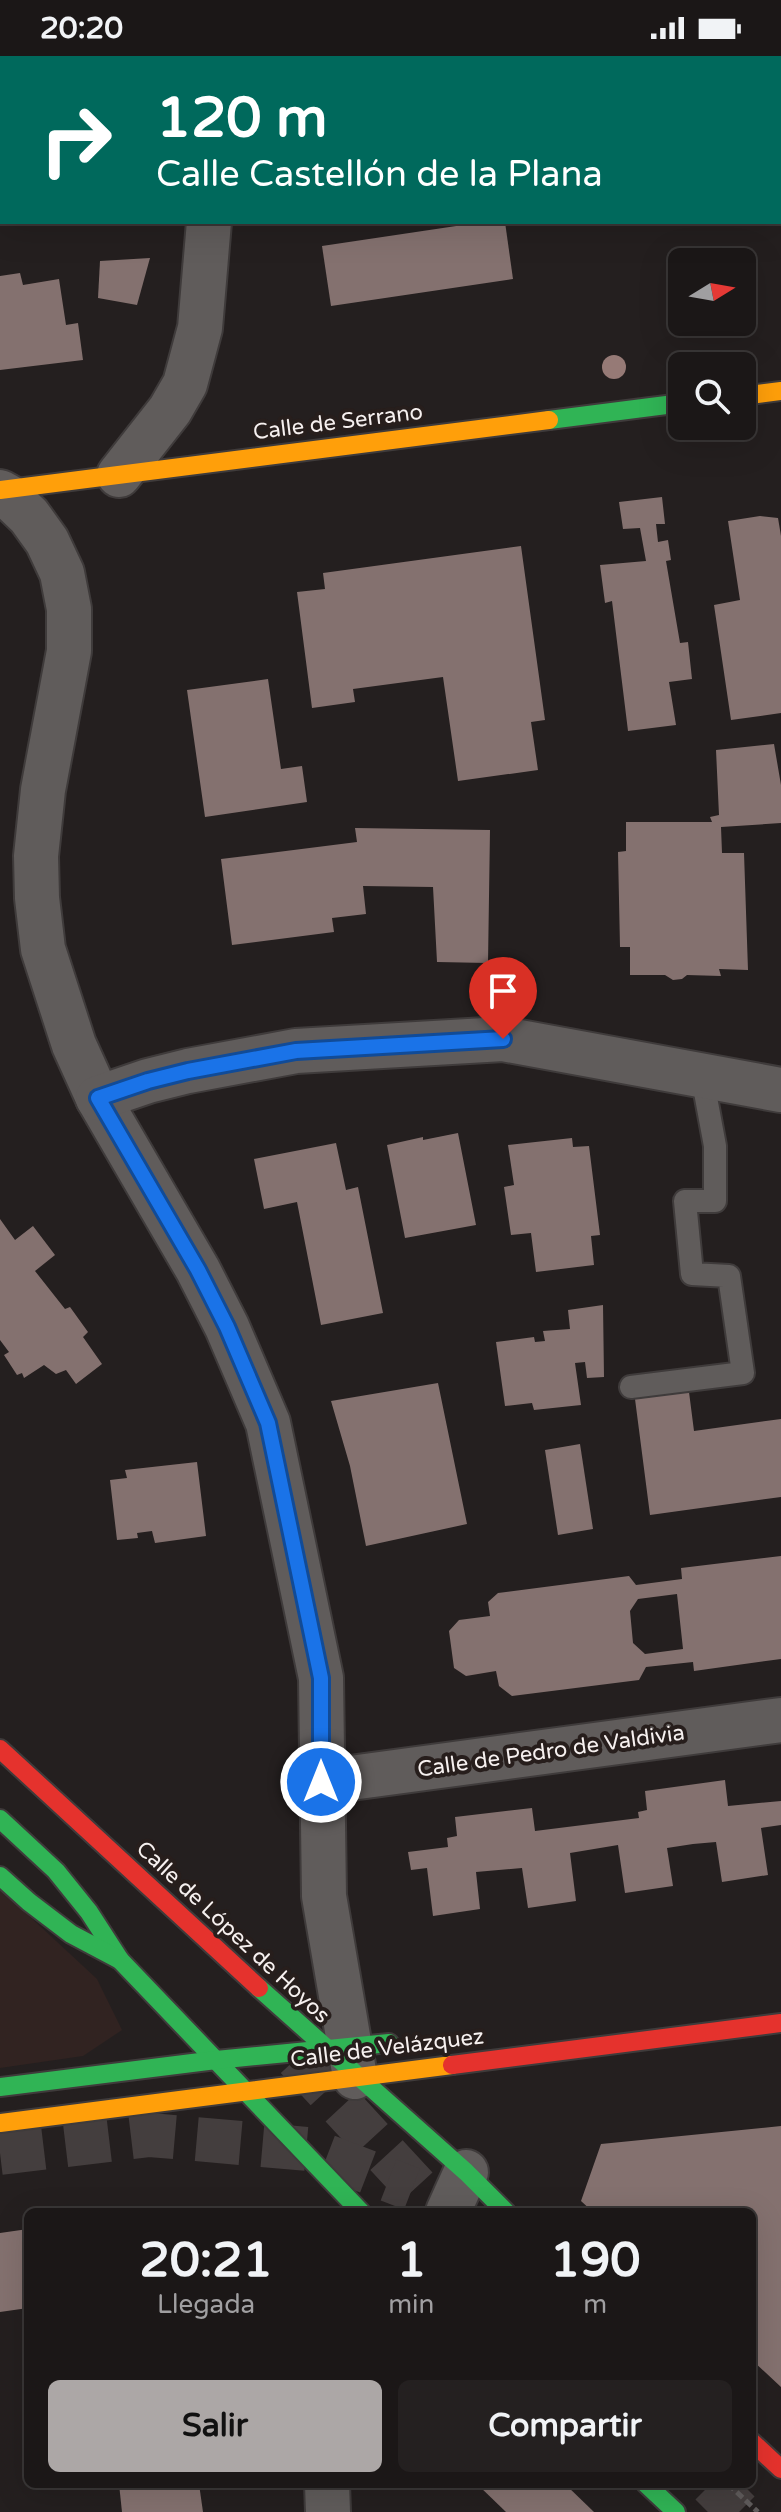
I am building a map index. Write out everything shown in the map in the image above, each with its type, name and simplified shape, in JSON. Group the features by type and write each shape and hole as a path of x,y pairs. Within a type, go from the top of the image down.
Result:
{"main road":[{"path":"756,394 781,391"},
{"name":"Calle de Serrano","path":"0,491 668,405"},
{"name":"Calle de López de Hoyos","path":"0,1749 343,2058 502,2208"},
{"path":"0,1819 56,1871 89,1912 120,1960 357,2208"},
{"path":"0,1876 71,1934 120,1960"},
{"name":"Calle de Velázquez","path":"0,2087 216,2060 343,2058 781,2023"},
{"name":"Calle de Velázquez","path":"0,2123 245,2091 343,2058 412,2040"},
{"path":"756,2446 781,2469"},
{"path":"650,2488 676,2512"}],"street":[{"path":"119,475 170,410 185,384 200,328 209,224"},
{"path":"0,491 29,516 47,541 62,573 69,609 69,651 43,790 36,856 43,949 59,1005 98,1098 205,1284 268,1423 321,1678 324,1896 343,2058"},
{"path":"98,1098 188,1071 296,1051 503,1039 781,1090"},
{"name":"Calle de Pedro de Valdivia","path":"321,1782 781,1720"},
{"path":"450,2208 466,2172"},
{"path":"327,2488 328,2512"}],"lane":[{"path":"631,1387 743,1373 729,1276 692,1274 685,1201 715,1201 715,1146 702,1076"}],"path":[{"path":"732,2488 758,2512"}],"shaded area":[{"path":"0,1889 97,1979 122,2030 83,2056 0,2068"}],"building":[{"path":"470,224 505,224 513,279 331,306 322,246"},
{"path":"150,258 137,305 98,298 100,261"},
{"path":"20,273 23,285 59,279 66,325 78,323 83,360 0,370 0,276"},
{"path":"662,497 665,524 656,524 658,542 668,540 671,560 666,561 680,643 688,642 692,679 669,682 676,725 628,731 612,601 605,603 600,565 646,561 640,528 623,529 619,502"},
{"path":"760,516 778,518 781,536 781,713 731,720 714,605 740,600 728,521"},
{"path":"521,546 545,720 531,722 538,770 458,781 443,677 353,689 355,702 312,708 297,592 325,589 323,573"},
{"path":"268,679 281,769 302,766 307,802 205,817 187,690"},
{"path":"774,744 781,785 781,823 721,827 722,853 744,853 748,970 719,969 721,976 687,975 673,980 665,975 630,975 630,947 620,947 618,852 626,851 626,822 712,822 710,817 719,815 716,750"},
{"path":"355,828 490,830 488,963 437,962 433,887 363,886 366,914 332,918 334,932 232,945 221,859 357,842"},
{"path":"458,1133 476,1225 405,1238 387,1145"},
{"path":"572,1138 573,1147 589,1146 600,1235 591,1236 594,1265 536,1272 531,1233 511,1235 504,1187 514,1185 508,1145"},
{"path":"336,1143 346,1190 358,1187 383,1313 321,1325 297,1202 264,1209 254,1159"},
{"path":"0,1219 15,1240 33,1226 55,1255 35,1271 65,1309 70,1307 88,1332 83,1337 102,1364 76,1384 66,1370 56,1374 44,1365 24,1378 22,1373 17,1375 4,1355 9,1352 0,1340"},
{"path":"603,1305 604,1377 587,1378 585,1362 575,1363 581,1405 534,1410 532,1403 505,1406 496,1342 534,1337 535,1342 545,1341 543,1331 570,1329 568,1310"},
{"path":"438,1383 467,1524 366,1546 350,1466 331,1401"},
{"path":"689,1392 694,1431 781,1419 781,1497 650,1515 635,1399"},
{"path":"580,1444 593,1529 558,1535 545,1450"},
{"path":"197,1462 206,1536 155,1543 152,1531 137,1533 138,1538 117,1540 110,1480 127,1478 125,1470"},
{"path":"781,1556 781,1659 694,1671 693,1662 646,1667 639,1680 512,1696 499,1686 496,1671 466,1676 454,1668 449,1631 459,1620 490,1616 488,1602 498,1593 629,1576 636,1585 682,1579 681,1568","holes":["677,1594 683,1649 645,1654 633,1643 630,1611 638,1599"]},
{"path":"725,1780 728,1806 781,1801 781,1825 761,1828 768,1875 722,1882 716,1842 693,1844 667,1848 673,1886 625,1893 618,1845 570,1853 576,1901 528,1908 522,1868 476,1872 480,1909 433,1916 427,1868 411,1870 408,1852 448,1847 447,1838 457,1836 455,1817 532,1808 535,1831 639,1818 638,1812 647,1810 645,1791"},
{"path":"781,2126 781,2387 756,2364 756,2208 589,2208 581,2201 601,2144"},
{"path":"24,2230 24,2309 0,2312 0,2233"},
{"path":"119,2488 200,2488 203,2512 122,2512"},
{"path":"481,2488 569,2488 594,2512 506,2512"}],"tunnel":[{"path":"297,2058 435,2208"},
{"path":"0,2153 150,2135 308,2149 412,2189"},
{"path":"715,2488 739,2512"}],"traffic: fast":[{"path":"549,420 668,405"},
{"path":"0,1819 56,1871 89,1912 120,1960"},
{"path":"0,1876 71,1934 120,1960 357,2208"},
{"path":"259,1988 466,2172 502,2208"},
{"path":"0,2087 216,2060 389,2043"},
{"path":"650,2488 676,2512"}],"traffic: slow":[{"path":"756,394 781,391"},
{"path":"0,490 549,420"},
{"path":"0,2123 452,2065"}],"traffic: jam":[{"path":"0,1749 259,1988"},
{"path":"452,2065 781,2023"},
{"path":"756,2446 781,2469"}],"route":[{"path":"321,1782 321,1678 268,1423 227,1327 198,1270 98,1098 188,1071 296,1051 503,1039"}]}
